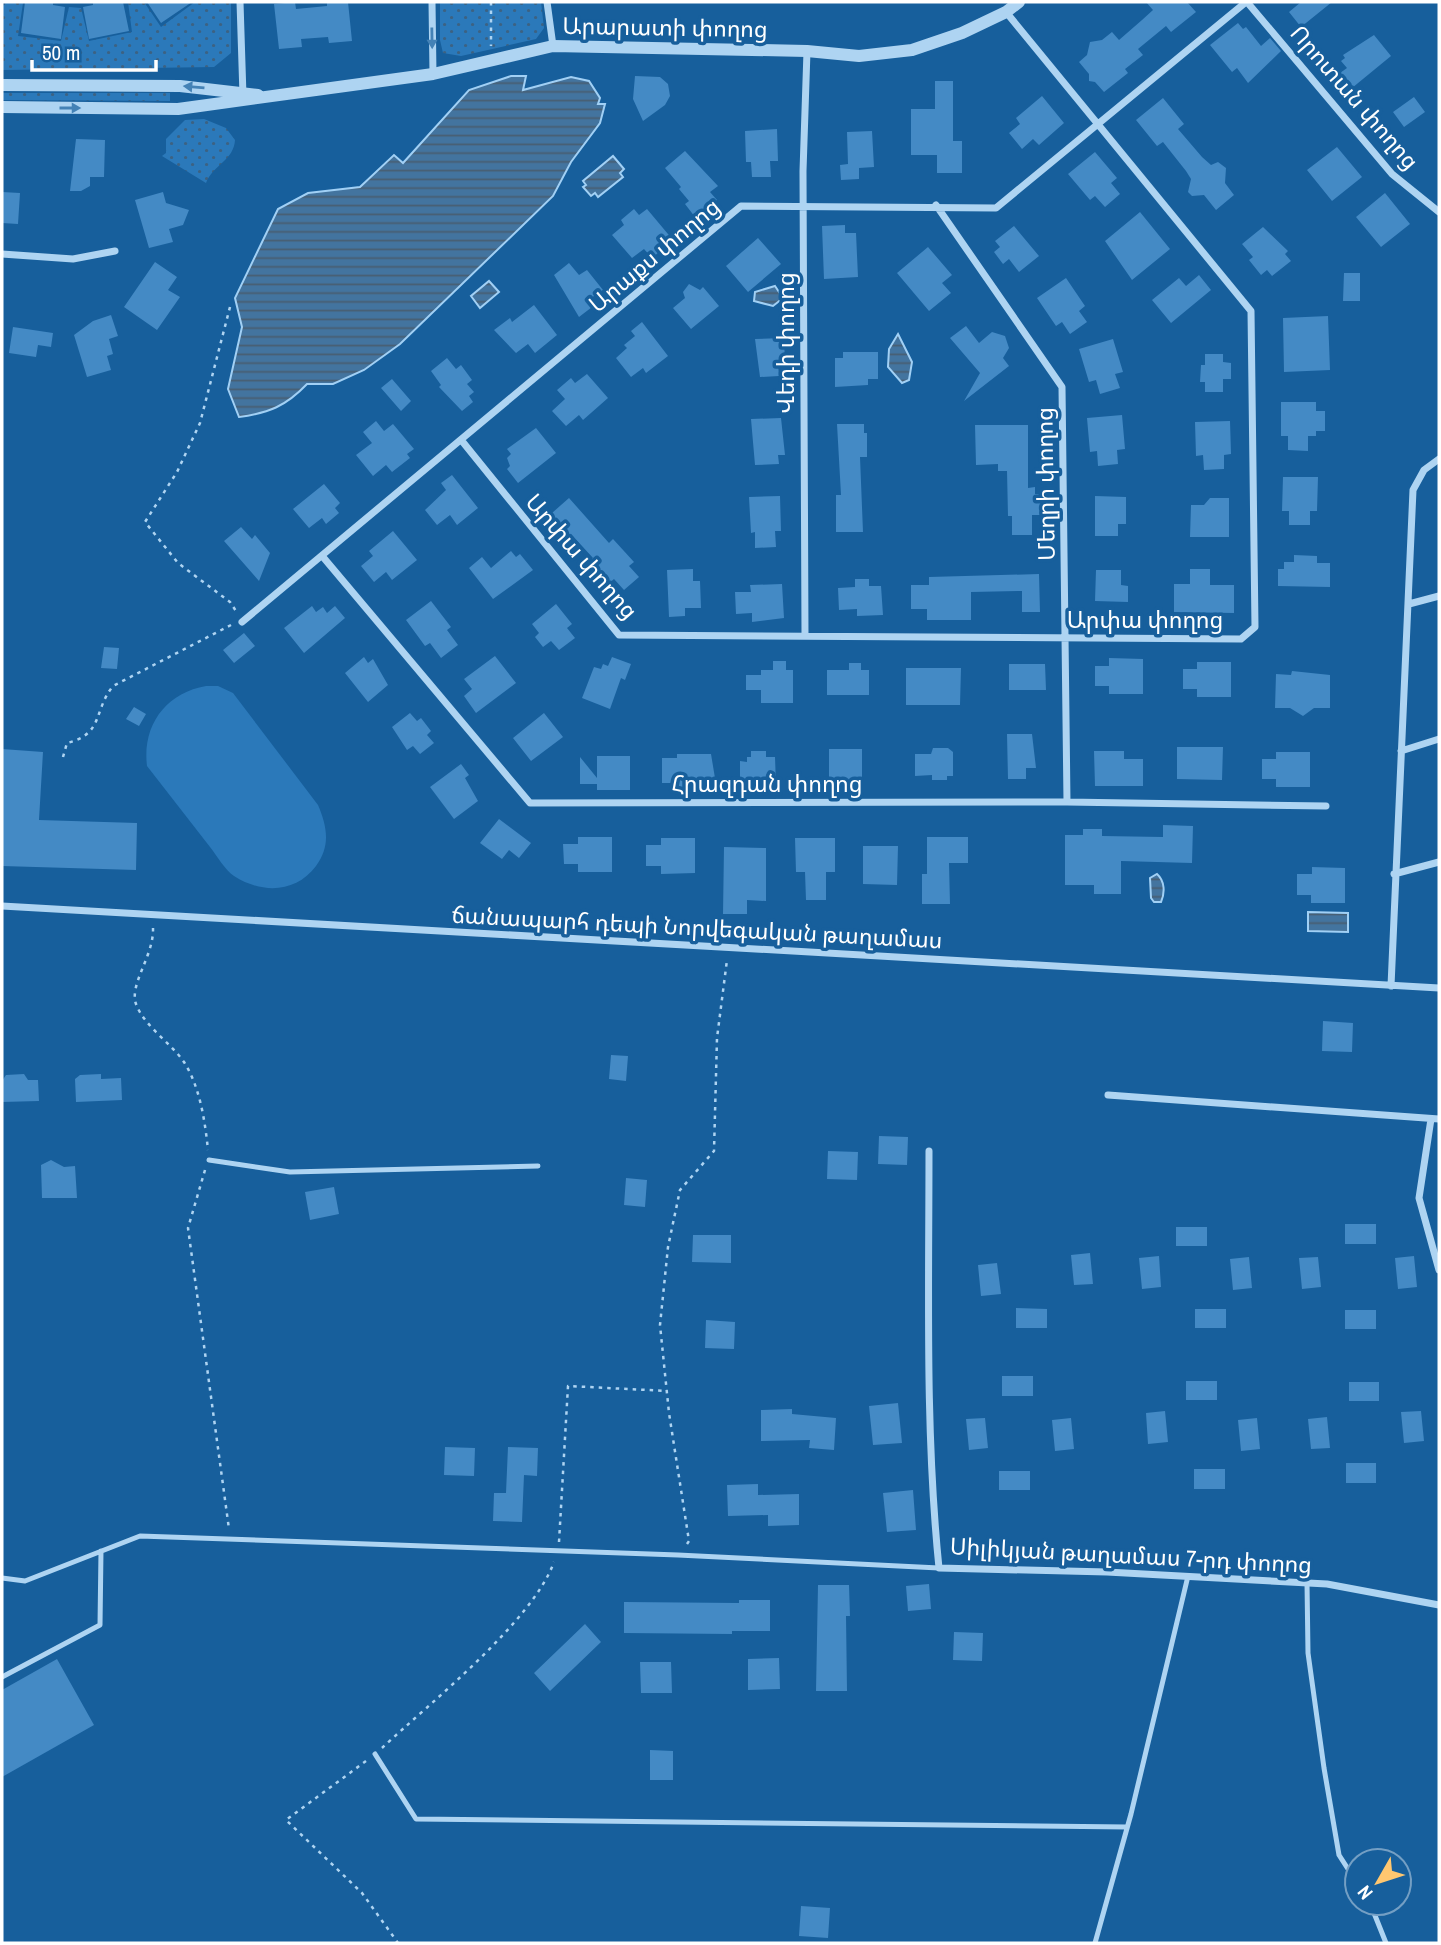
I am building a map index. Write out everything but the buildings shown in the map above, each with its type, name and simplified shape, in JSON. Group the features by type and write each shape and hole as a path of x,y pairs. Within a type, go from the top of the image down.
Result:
{"street":[{"path":"240,2 244,96"},
{"path":"432,2 433,74"},
{"path":"547,2 553,46"},
{"name":"Արարատի փողոց","path":"2,85 180,86 244,96 262,96 433,74 553,46 807,51 859,56 912,50 962,33 1006,12 1018,2"},
{"name":"Արաքս փողոց","path":"242,622 741,206 936,205 996,208 1247,2"},
{"name":"Որոտան փողոց","path":"1247,2 1392,174 1439,212"},
{"name":"Արփա փողոց","path":"462,441 619,635 805,634 1241,639 1255,627 1251,311 1101,124 1006,12"},
{"name":"Վեդի փողոց","path":"805,634 804,204 807,51"},
{"name":"Արարատի փողոց","path":"2,107 178,108 244,96"},
{"name":"Մեղրի փողոց","path":"936,205 1062,387 1067,802"},
{"path":"2,254 73,259 115,251"},
{"path":"1391,986 1413,490 1424,470 1439,459"},
{"name":"Հրազդան փողոց","path":"323,557 530,803 1067,802 1326,806"},
{"path":"1409,604 1439,596"},
{"path":"1401,751 1439,739"},
{"path":"1394,874 1439,862"},
{"name":"ճանապարհ դեպի Նորվեգական թաղամաս","path":"2,906 1439,988"},
{"path":"1108,1095 1435,1119 1419,1198 1439,1270"},
{"name":"Սիլիկյան թաղամաս 7-րդ փողոց","path":"929,1151 929,1396 932,1484 939,1568 1188,1576 1327,1584 1439,1605"}],"lane":[{"path":"209,1160 290,1172 538,1166"},
{"path":"2,1578 25,1581 140,1536 678,1555 939,1568"},
{"path":"2,1677 100,1625 101,1551"},
{"path":"1095,1943 1127,1827 1188,1576"},
{"path":"1307,1583 1308,1653 1324,1768 1339,1855 1343,1861"},
{"path":"375,1754 416,1819 1127,1827"},
{"path":"1376,1917 1386,1943"}],"path":[{"path":"491,2 492,60"},
{"path":"63,757 67,744 96,729 102,701 113,686 226,626 242,622 230,601 178,563 145,522 177,471 200,423 230,307"},
{"path":"153,915 154,942 146,966 133,988 136,1005 185,1063 204,1113 209,1160 188,1228 230,1540"},
{"path":"678,1555 689,1541 660,1325 668,1247 680,1189 714,1152 717,1038 729,948"},
{"path":"398,1943 362,1893 286,1820 375,1754 503,1635 549,1577 558,1551 568,1386 667,1391"}],"shaded area":[{"path":"6,2 23,3 18,36 61,41 69,7 81,8 89,41 132,32 128,2 144,2 161,27 195,2 231,2 231,53 214,67 2,70 2,7"},
{"path":"440,2 541,2 544,28 536,39 461,56 443,53 440,40"},
{"path":"511,76 526,76 523,90 571,77 589,81 600,98 598,104 605,104 600,123 571,162 553,196 400,344 364,370 333,384 307,384 292,398 276,407 239,417 228,389 242,327 235,298 278,209 308,193 360,187 394,155 403,163 469,90"},
{"path":"2,93 170,93 170,101 2,100"},
{"path":"204,119 226,128 235,140 231,153 206,183 162,156 166,153 166,139 185,120"},
{"path":"613,156 624,169 620,173 623,177 598,197 595,193 591,196 583,187 586,185 583,181"},
{"path":"489,281 499,292 480,308 471,296"},
{"path":"775,286 783,298 773,306 754,301 755,292"},
{"path":"898,334 912,362 909,380 902,383 888,367 889,349"},
{"path":"206,686 218,686 233,693 318,805 325,828 324,851 308,875 289,886 256,886 234,876 224,867 147,766 148,737 160,713 179,696"},
{"path":"1157,874 1163,887 1161,902 1154,902 1151,898 1150,878"},
{"path":"1308,912 1348,913 1348,932 1308,931"}]}
